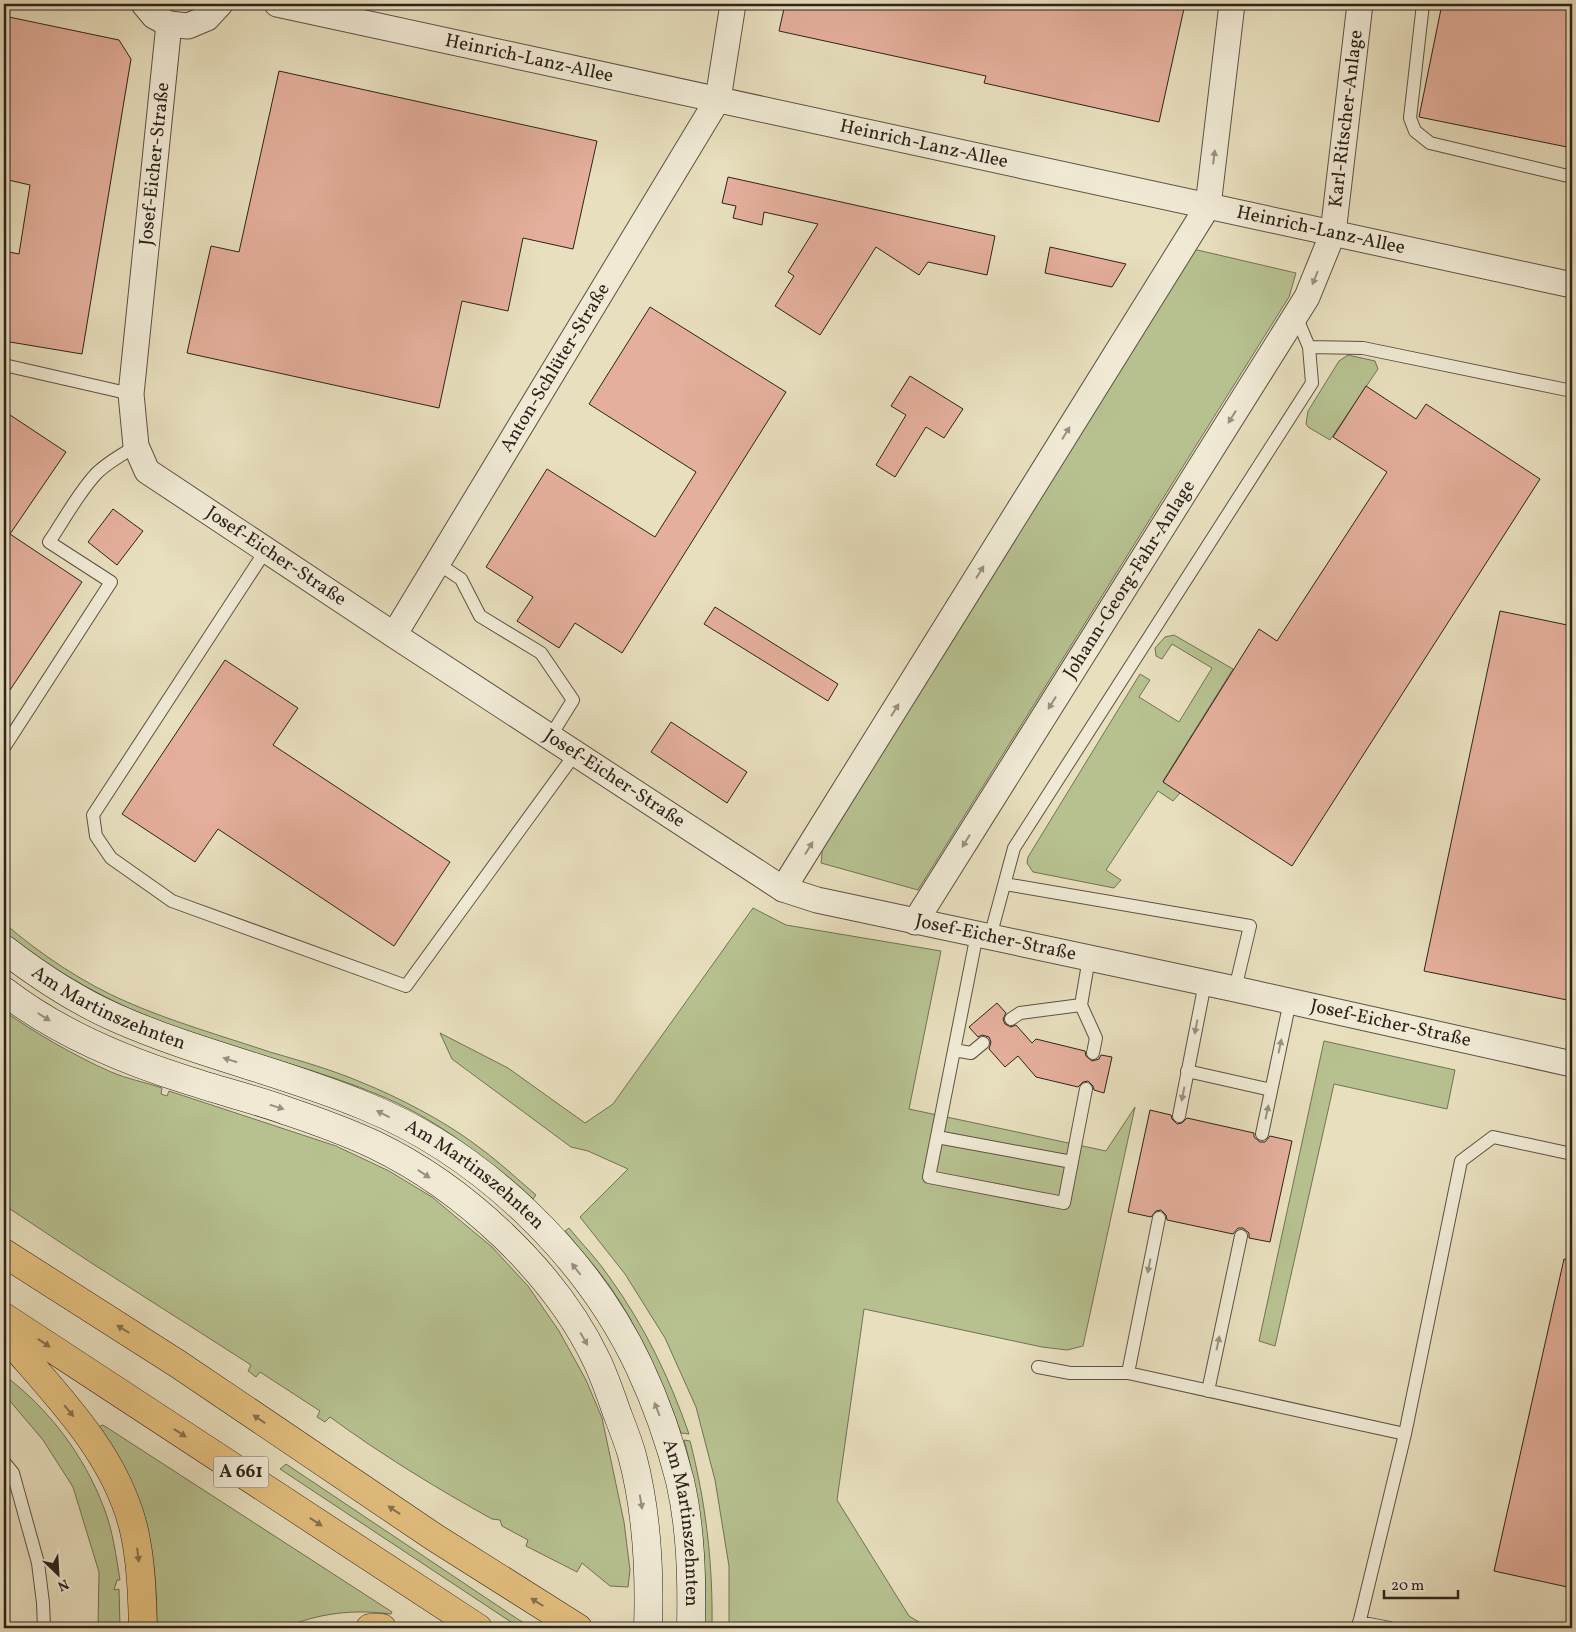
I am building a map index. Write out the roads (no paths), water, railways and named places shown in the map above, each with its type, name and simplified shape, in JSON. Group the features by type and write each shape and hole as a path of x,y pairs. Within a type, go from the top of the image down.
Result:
{"highway":[{"name":"A 661","path":"4,1253 178,1364 434,1537 578,1628"},
{"name":"A 661","path":"4,1317 478,1628"},
{"path":"4,1334 77,1420 103,1457 118,1484 132,1525 138,1554 143,1628"},
{"path":"370,1628 382,1628"}],"main road":[{"name":"Am Martinszehnten","path":"4,949 39,976 115,1018 178,1044 299,1081 367,1106 423,1134 468,1163 532,1218 590,1286 617,1326 639,1366 658,1412 680,1482 686,1521 692,1578 690,1628"},
{"name":"Am Martinszehnten","path":"4,991 50,1021 93,1044 186,1080 286,1110 377,1146 456,1195 500,1230 556,1295 597,1361 612,1398 632,1454 642,1504 650,1592 648,1628"}],"street":[{"path":"144,4 154,16 169,24 188,26 207,18 220,4"},
{"name":"Heinrich-Lanz-Allee","path":"277,4 1572,285"},
{"path":"718,99 733,4"},
{"path":"783,889 1208,206 1232,4"},
{"name":"Karl-Ritscher-Anlage","path":"1333,232 1360,4"},
{"name":"Josef-Eicher-Straße","path":"169,24 132,394 136,446 147,471 783,889 817,900 915,922 1235,989 1572,1064"},
{"name":"Anton-Schlüter-Straße","path":"394,635 718,99"},
{"name":"Johann-Georg-Fahr-Anlage","path":"915,922 1307,297 1333,232"}],"lane":[{"path":"1423,4 1410,118 1415,131 1430,143 1572,177"},
{"path":"1086,1089 1064,1203 929,1177 954,1050 984,936 1005,884 1014,848 1312,383 1309,347 1295,315"},
{"path":"1309,347 1363,348 1572,391"},
{"path":"4,365 132,394"},
{"path":"5,746 111,582 49,542 80,494 96,474 136,446"},
{"path":"266,550 93,815 96,836 111,858 172,901 406,986 576,754"},
{"path":"437,563 461,579 480,616 541,653 573,700 550,736"},
{"path":"1005,884 1250,926 1235,989"},
{"path":"1088,958 1081,1005 1096,1038 1093,1053"},
{"path":"1179,1116 1205,983"},
{"path":"1262,1134 1290,1001"},
{"path":"1012,1020 1020,1012 1081,1005"},
{"path":"954,1050 972,1053 984,1043"},
{"path":"1188,1071 1271,1090"},
{"path":"937,1137 1072,1162"},
{"path":"1390,1628 1359,1625 1404,1434 1461,1161 1493,1137 1572,1154"},
{"path":"1128,1373 1159,1218"},
{"path":"1208,1390 1241,1236"},
{"path":"1038,1367 1070,1373 1128,1373 1404,1434"},
{"path":"4,1462 13,1473 38,1563 44,1628"}]}
